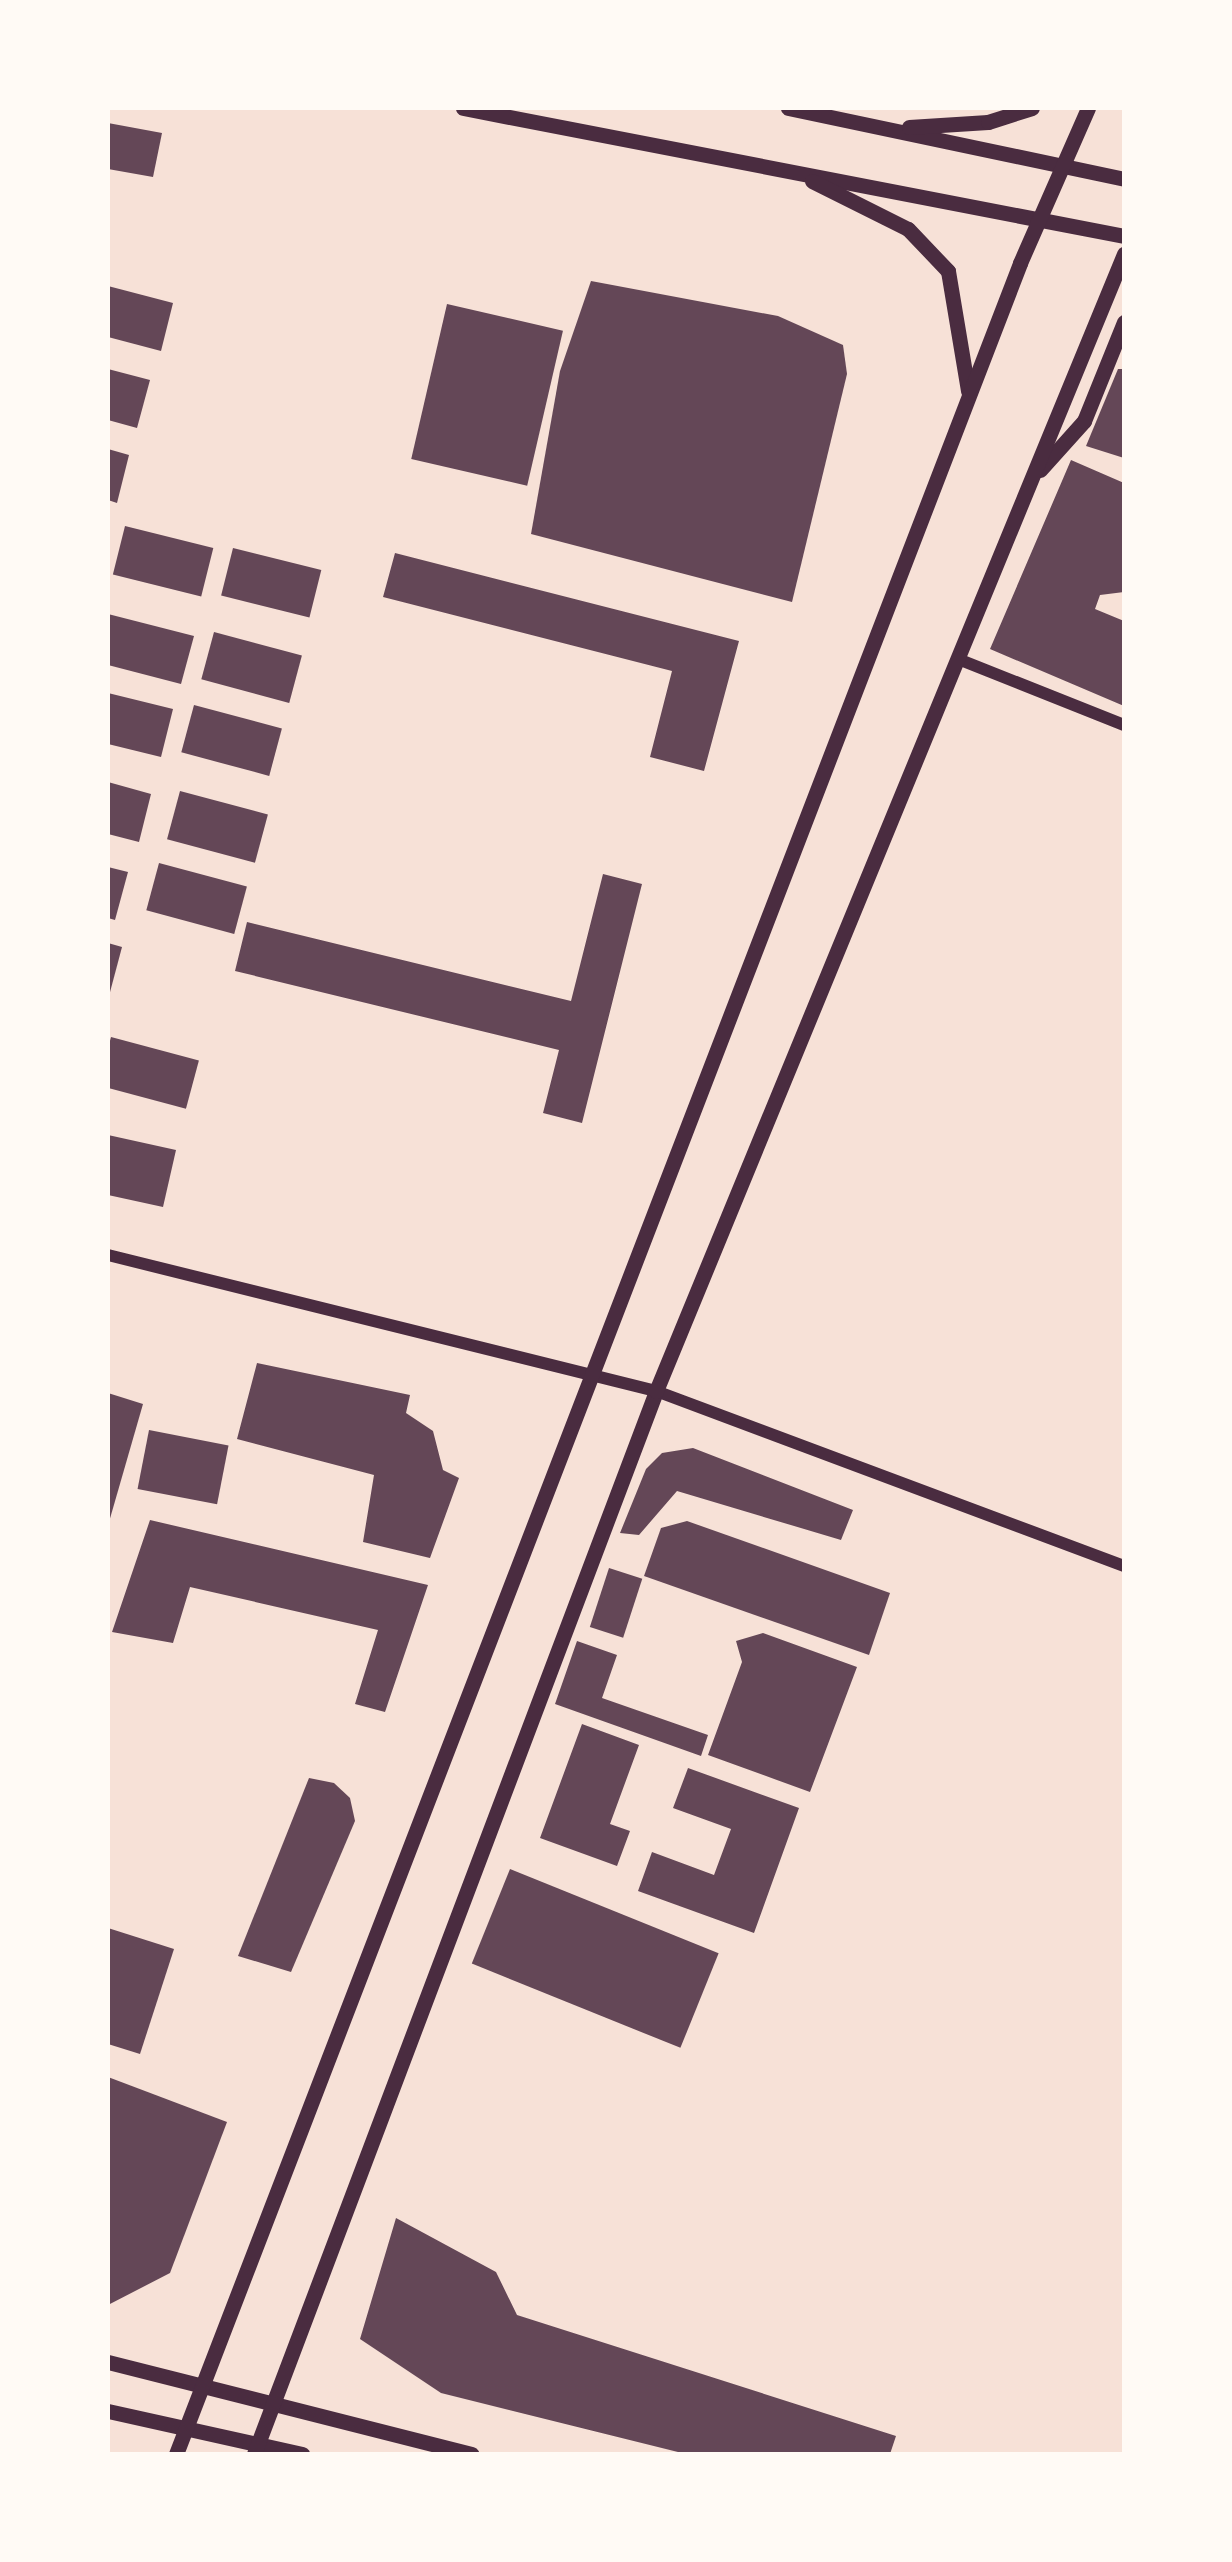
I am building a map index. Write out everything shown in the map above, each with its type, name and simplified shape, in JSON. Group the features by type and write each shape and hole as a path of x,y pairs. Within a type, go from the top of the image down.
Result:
{"main road":[{"path":"463,108 1124,236"},
{"path":"788,108 1124,179"},
{"path":"890,128 988,122 1032,108"},
{"path":"176,2454 968,395 1088,108"},
{"path":"796,172 908,230 948,270 968,395"},
{"path":"256,2450 656,1391 1124,254"},
{"path":"1031,481 1084,421 1124,322"},
{"path":"108,2362 472,2454"},
{"path":"108,2411 186,2428 256,2450 302,2454"}],"street":[{"path":"958,659 1124,725"},
{"path":"108,1255 656,1391 1124,1566"}],"building":[{"path":"108,123 162,133 153,177 108,169"},
{"path":"591,281 778,316 843,345 847,374 792,602 531,534 560,371"},
{"path":"108,286 173,303 161,351 108,337"},
{"path":"447,304 563,331 527,486 411,459"},
{"path":"108,369 150,380 137,428 108,420"},
{"path":"1118,369 1124,369 1124,458 1086,446"},
{"path":"108,449 129,455 117,503 108,500"},
{"path":"1071,460 1124,483 1124,592 1100,595 1095,609 1124,621 1124,706 990,649"},
{"path":"125,526 213,548 201,597 113,575"},
{"path":"233,548 321,570 309,618 221,596"},
{"path":"395,553 739,641 704,771 650,757 672,671 383,597"},
{"path":"108,614 194,636 181,684 108,665"},
{"path":"214,632 302,656 289,703 201,679"},
{"path":"108,693 173,709 161,757 108,744"},
{"path":"194,705 282,729 269,776 181,752"},
{"path":"108,782 151,794 139,842 108,834"},
{"path":"180,791 268,815 255,863 167,839"},
{"path":"159,863 247,887 234,934 146,910"},
{"path":"108,867 128,872 115,920 108,918"},
{"path":"603,874 642,884 582,1123 543,1113 559,1050 235,971 247,922 571,1001"},
{"path":"108,943 122,947 109,996 108,996"},
{"path":"111,1037 199,1061 186,1109 108,1088"},
{"path":"108,1135 176,1150 163,1207 108,1195"},
{"path":"257,1363 410,1395 406,1413 433,1431 443,1470 459,1478 430,1558 363,1542 374,1475 237,1439"},
{"path":"108,1393 143,1404 109,1522 108,1522"},
{"path":"149,1430 229,1445 217,1504 138,1489"},
{"path":"693,1448 853,1510 841,1540 677,1491 639,1535 620,1533 646,1469 662,1453"},
{"path":"150,1520 428,1585 385,1712 355,1704 378,1630 190,1587 173,1643 112,1632"},
{"path":"687,1521 890,1593 869,1655 644,1576 661,1528"},
{"path":"609,1568 642,1579 623,1638 590,1627"},
{"path":"763,1633 857,1667 810,1792 708,1755 742,1662 736,1641"},
{"path":"577,1641 617,1655 602,1698 708,1735 701,1756 555,1704"},
{"path":"582,1724 639,1745 610,1824 630,1831 617,1866 540,1838"},
{"path":"688,1768 799,1808 754,1933 638,1891 652,1852 714,1875 731,1829 673,1808"},
{"path":"309,1778 334,1783 350,1798 355,1821 291,1972 238,1956"},
{"path":"510,1869 719,1953 680,2048 472,1964"},
{"path":"108,1928 174,1949 140,2054 108,2044"},
{"path":"108,2077 227,2122 170,2273 108,2305"},
{"path":"396,2218 496,2272 517,2315 896,2436 890,2454 686,2454 441,2393 360,2339"}]}
